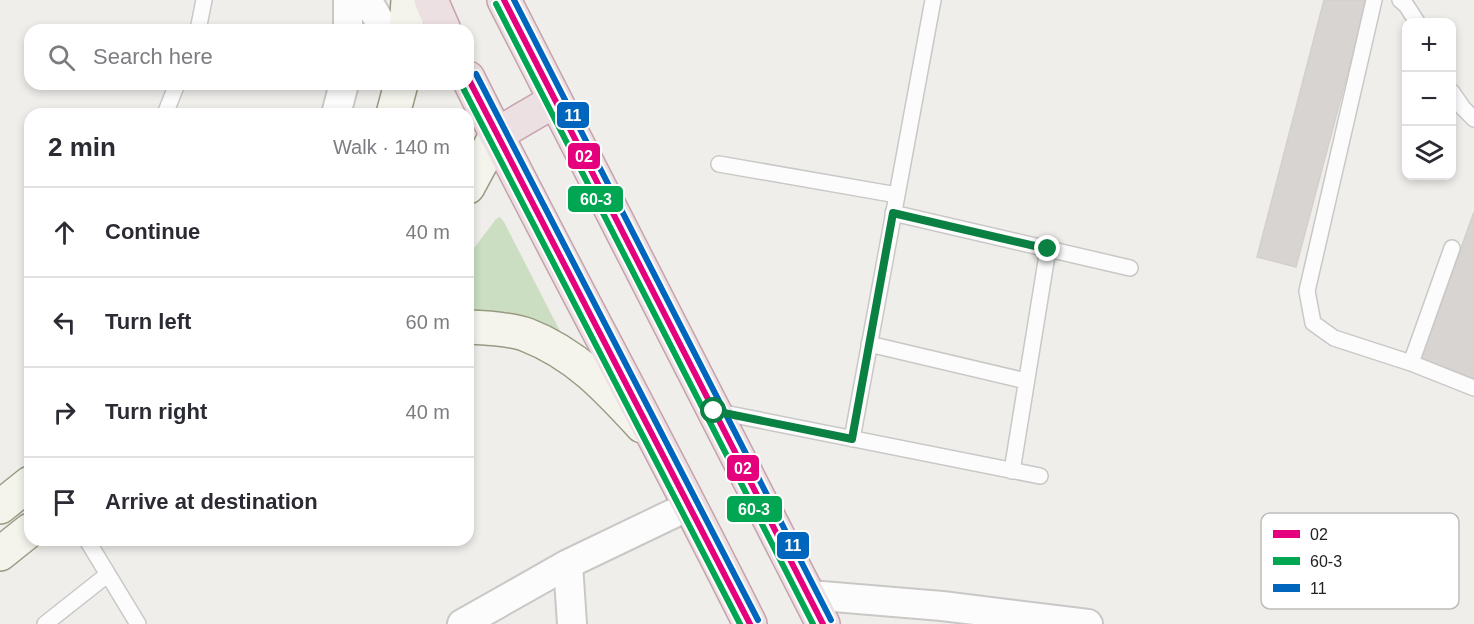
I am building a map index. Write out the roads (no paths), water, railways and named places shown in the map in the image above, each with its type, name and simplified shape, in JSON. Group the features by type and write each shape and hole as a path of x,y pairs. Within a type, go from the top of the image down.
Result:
{"highway":[{"path":"431,0 441,24"},
{"path":"504,0 817,610"},
{"path":"471,90 482,139 657,441 750,624"},
{"path":"482,139 554,101"}],"street":[{"path":"348,0 348,24"},
{"path":"367,0 381,24"},
{"path":"406,24 408,0"},
{"path":"338,108 342,90"},
{"path":"395,108 399,90"},
{"path":"474,166 482,139"},
{"path":"474,328 526,334 572,357 605,385 657,441"},
{"path":"0,507 24,488"},
{"path":"462,624 568,564 691,505"},
{"path":"0,554 24,535"},
{"path":"568,564 572,624"},
{"path":"817,610 942,606 1089,624"}],"lane":[{"path":"199,24 204,0"},
{"path":"852,439 933,0"},
{"path":"1374,0 1307,291 1308,304 1313,323 1334,338 1411,363 1474,388"},
{"path":"1400,0 1414,18"},
{"path":"167,108 175,90"},
{"path":"1456,98 1474,119"},
{"path":"719,164 897,195"},
{"path":"893,213 1130,268"},
{"path":"1411,363 1452,248"},
{"path":"1012,471 1048,249"},
{"path":"869,344 1026,381"},
{"path":"714,411 1040,476"},
{"path":"90,546 138,624"},
{"path":"45,624 106,575"}]}
